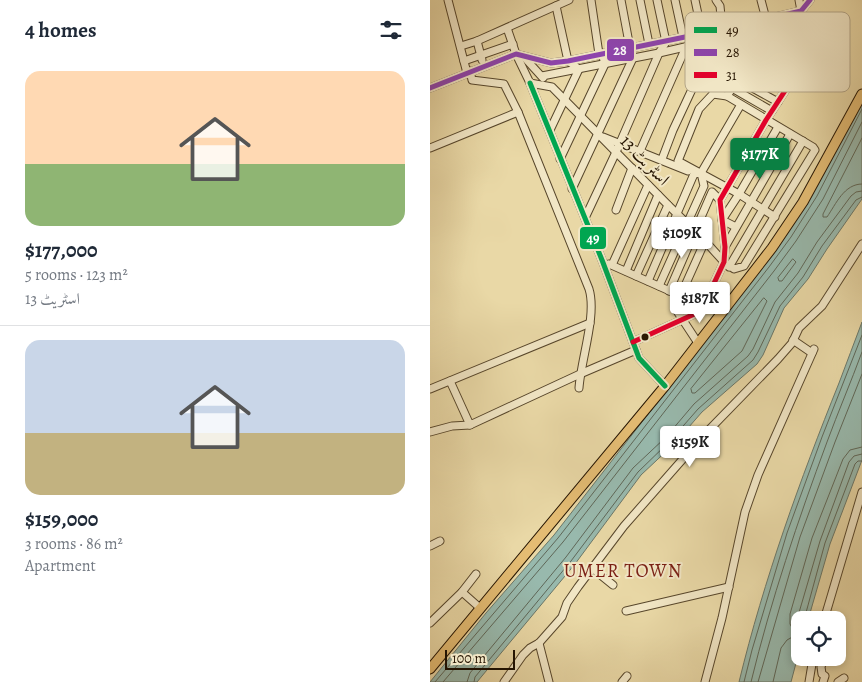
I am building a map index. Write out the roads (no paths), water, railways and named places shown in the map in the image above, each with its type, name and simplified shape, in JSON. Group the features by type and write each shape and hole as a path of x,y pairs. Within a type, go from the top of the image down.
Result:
{"main road":[{"path":"430,669 665,386 772,248 803,202 862,94"}],"street":[{"path":"448,0 464,61 472,80 504,84 518,112 589,289 592,298 590,323 579,388"},
{"path":"461,46 508,28 569,0"},
{"path":"560,159 605,64 601,54 591,0"},
{"path":"621,0 630,48"},
{"path":"640,0 649,44"},
{"path":"585,218 620,144 659,53 666,42 657,0"},
{"path":"430,88 484,66 519,55 551,63 666,42 683,37 675,0"},
{"path":"716,0 721,12"},
{"path":"799,0 801,11"},
{"path":"797,12 801,11 810,0"},
{"path":"556,6 568,61 578,70"},
{"path":"508,28 602,260 639,358 665,386"},
{"path":"476,41 484,66"},
{"path":"464,61 513,44"},
{"path":"542,76 685,46"},
{"path":"640,151 685,48"},
{"name":"اسٹریٹ 13","path":"519,55 705,241 726,265"},
{"path":"572,189 633,58"},
{"path":"550,130 578,70"},
{"path":"530,83 552,87"},
{"path":"662,159 691,92"},
{"path":"727,96 730,92"},
{"path":"739,92 772,111"},
{"path":"760,92 778,102"},
{"path":"726,265 720,200 784,92"},
{"path":"720,200 704,186 697,173 678,161 699,109 713,94 727,96 740,106 813,146 814,153 744,266 739,269 726,265"},
{"path":"648,281 697,173 740,106"},
{"path":"430,148 518,112"},
{"path":"722,220 778,127"},
{"path":"725,247 790,134"},
{"path":"598,135 728,187 775,217"},
{"path":"633,342 701,311 726,265 763,209 803,141"},
{"path":"616,210 632,168"},
{"path":"612,265 648,185"},
{"path":"659,286 704,186"},
{"path":"668,291 696,232 712,192"},
{"path":"626,271 658,195"},
{"path":"636,276 668,205"},
{"path":"722,220 736,227"},
{"path":"698,343 675,308 679,295 705,241"},
{"path":"504,682 523,655 539,643 562,617 567,603 624,526 704,435 778,359 794,340 799,328 822,306 862,244"},
{"path":"602,260 679,295"},
{"path":"430,390 590,323"},
{"path":"705,682 729,587 745,512 758,474 813,351 794,340"},
{"path":"430,432 452,426 470,425 636,350"},
{"path":"450,381 470,425"},
{"path":"827,611 862,492"},
{"path":"430,546 440,541"},
{"path":"592,568 613,585"},
{"path":"430,623 462,592 476,574"},
{"path":"626,611 729,587"},
{"path":"462,592 480,608"},
{"path":"539,643 549,682"},
{"path":"808,682 811,666"},
{"path":"822,666 822,674 825,676 824,682"}],"water":[{"path":"862,99 862,199 808,279 784,308 757,364 702,412 674,444 641,475 575,564 477,682 430,682 486,613 554,535 765,264 813,193"},
{"path":"862,322 862,460 830,544 811,611 791,611 791,666 795,666 791,682 739,682 771,568 810,456"}],"district":[{"name":"UMER TOWN","path":"623,571"}]}
